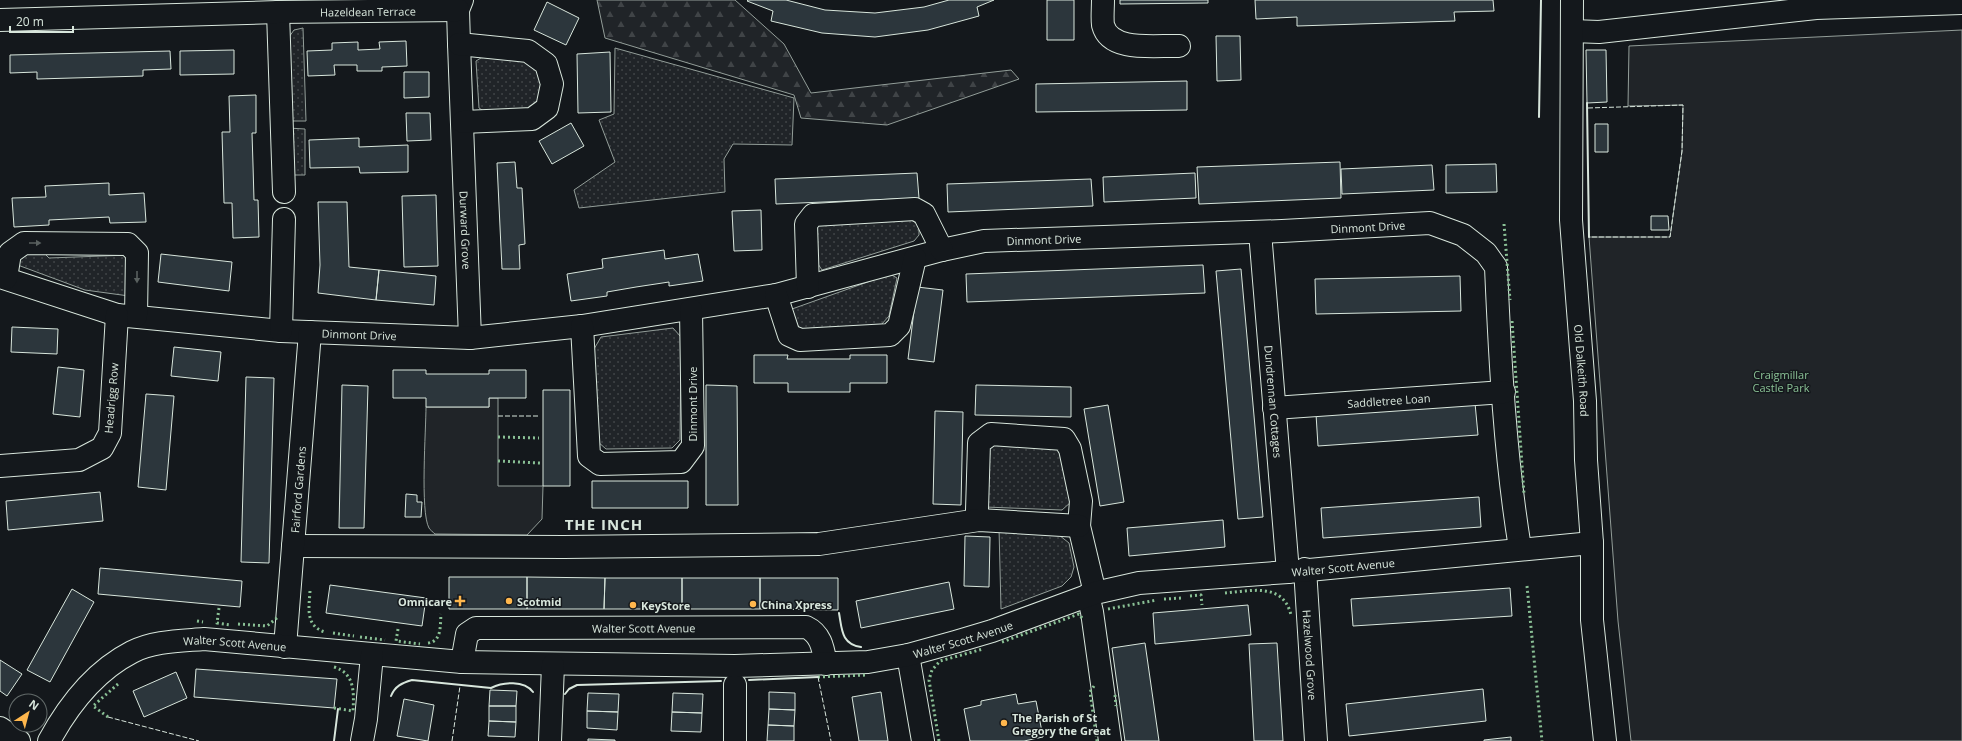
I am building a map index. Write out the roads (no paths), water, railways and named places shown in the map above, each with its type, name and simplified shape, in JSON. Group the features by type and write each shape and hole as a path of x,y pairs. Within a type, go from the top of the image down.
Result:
{"street":[{"path":"1103,0 1103,26 1111,39 1125,45 1178,44"},
{"name":"Old Dalkeith Road","path":"1572,0 1570,220 1585,401 1586,460 1592,543 1592,620 1605,741"},
{"path":"1572,31 1599,32 1816,8 1962,3"},
{"name":"Hazeldean Terrace","path":"0,20 172,8 278,12 460,5"},
{"name":"Durward Grove","path":"460,5 459,44 470,338"},
{"path":"278,12 284,192"},
{"path":"459,44 528,52 546,64 552,84 547,108 532,119 463,122"},
{"path":"808,287 806,224 813,215 915,209 924,214 942,250"},
{"path":"281,331 284,219"},
{"name":"Dinmont Drive","path":"127,315 137,253 128,244 24,243 10,253 3,277 127,315 281,331 470,338 582,326 776,296 942,250 984,241 1260,232 1430,222 1463,235 1486,252 1496,267 1504,392 1515,518 1520,548"},
{"name":"Dundrennan Cottages","path":"1260,232 1274,408 1297,571"},
{"path":"776,296 789,335 800,340 890,335 898,326 915,258"},
{"name":"Dinmont Drive","path":"582,326 589,456 600,464 681,462 692,446 691,310"},
{"name":"Headrigg Row","path":"0,466 79,460 102,448 110,433 127,315"},
{"name":"Fairford Gardens","path":"285,647 310,332"},
{"name":"Saddletree Loan","path":"1274,408 1504,392"},
{"path":"979,520 977,510 979,443 991,434 1064,439 1070,449 1081,501 1079,526 1092,594 1092,612 1110,741"},
{"path":"293,546 564,547 819,544 979,520 1079,526"},
{"name":"Walter Scott Avenue","path":"49,741 77,697 101,673 132,652 165,642 204,639 462,662 553,665 735,666 868,662 908,655 992,631 1092,594 1139,583 1297,571 1520,548 1592,543"},
{"name":"Hazelwood Grove","path":"1297,571 1316,741"},
{"name":"Walter Scott Avenue","path":"462,662 467,634 476,628 806,627 814,630 820,639 826,664"},
{"path":"362,741 367,712 372,655"},
{"path":"908,655 923,741"},
{"path":"550,741 553,665"},
{"path":"735,686 736,741"},
{"path":"0,728 19,741"}],"place":[{"name":"Omnicare","path":"460,601"},
{"name":"Scotmid","path":"509,601"},
{"name":"China Xpress","path":"753,604"},
{"name":"KeyStore","path":"633,605"},
{"name":"The Parish of St Gregory the Great","path":"1004,723"}],"district":[{"name":"THE INCH","path":"604,524"}],"park label":[{"name":"Craigmillar Castle Park","path":"1781,380"}]}
